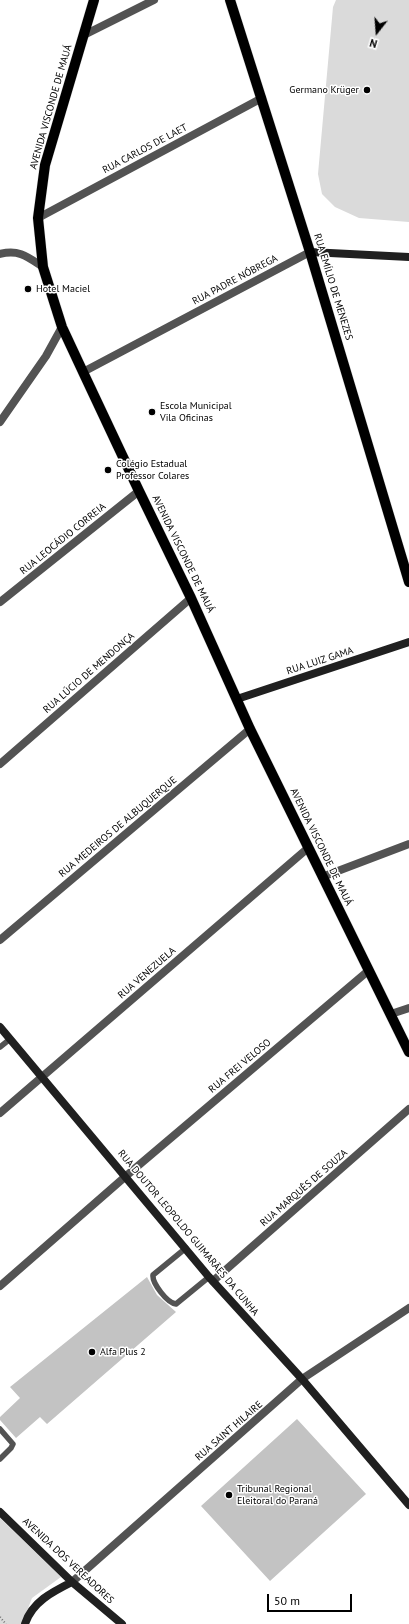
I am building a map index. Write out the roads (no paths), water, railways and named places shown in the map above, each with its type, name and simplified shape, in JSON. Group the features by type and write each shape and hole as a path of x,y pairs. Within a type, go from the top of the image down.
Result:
{"main road":[{"name":"AVENIDA VISCONDE DE MAUÁ","path":"94,0 45,165 38,218 43,267 62,327 139,491 192,598 250,729 409,1052"},
{"name":"RUA EMÍLIO DE MENEZES","path":"230,0 310,252 409,582"}],"street":[{"path":"84,35 154,0"},
{"name":"RUA CARLOS DE LAET","path":"38,218 262,98"},
{"path":"0,254 16,252 26,256 43,267"},
{"path":"310,252 409,257"},
{"name":"RUA PADRE NÓBREGA","path":"83,372 310,252"},
{"path":"0,422 46,356 62,327"},
{"name":"RUA LEOCÁDIO CORREIA","path":"0,602 139,491"},
{"name":"RUA LÚCIO DE MENDONÇA","path":"0,764 192,598"},
{"name":"RUA LUIZ GAMA","path":"237,699 409,642"},
{"name":"RUA MEDEIROS DE ALBUQUERQUE","path":"0,940 250,729"},
{"path":"322,877 409,844"},
{"name":"RUA VENEZUELA","path":"0,1113 308,848"},
{"name":"RUA FREI VELOSO","path":"0,1286 126,1176 368,971"},
{"path":"391,1014 409,1008"},
{"name":"RUA DOUTOR LEOPOLDO GUIMARÃES DA CUNHA","path":"0,1026 186,1248 211,1280 302,1379 409,1505"},
{"name":"RUA MARQUÊS DE SOUZA","path":"211,1280 409,1109"},
{"name":"RUA SAINT HILAIRE","path":"72,1582 302,1379 409,1308"},
{"name":"AVENIDA DOS VEREADORES","path":"0,1512 72,1582 122,1624"},
{"path":"25,1624 28,1615 37,1603 53,1591 72,1582"}],"lane":[{"path":"0,1047 10,1039"},
{"path":"186,1248 154,1275 154,1282 169,1302 176,1304 211,1280"},
{"path":"0,1429 13,1444 0,1459"}],"place":[{"name":"Germano Krüger","path":"367,90"},
{"name":"Hotel Maciel","path":"28,289"},
{"name":"Escola Municipal Vila Oficinas","path":"152,412"},
{"name":"Colégio Estadual Professor Colares","path":"108,470"},
{"name":"Alfa Plus 2","path":"92,1352"},
{"name":"Tribunal Regional Eleitoral do Paraná","path":"229,1495"}]}
